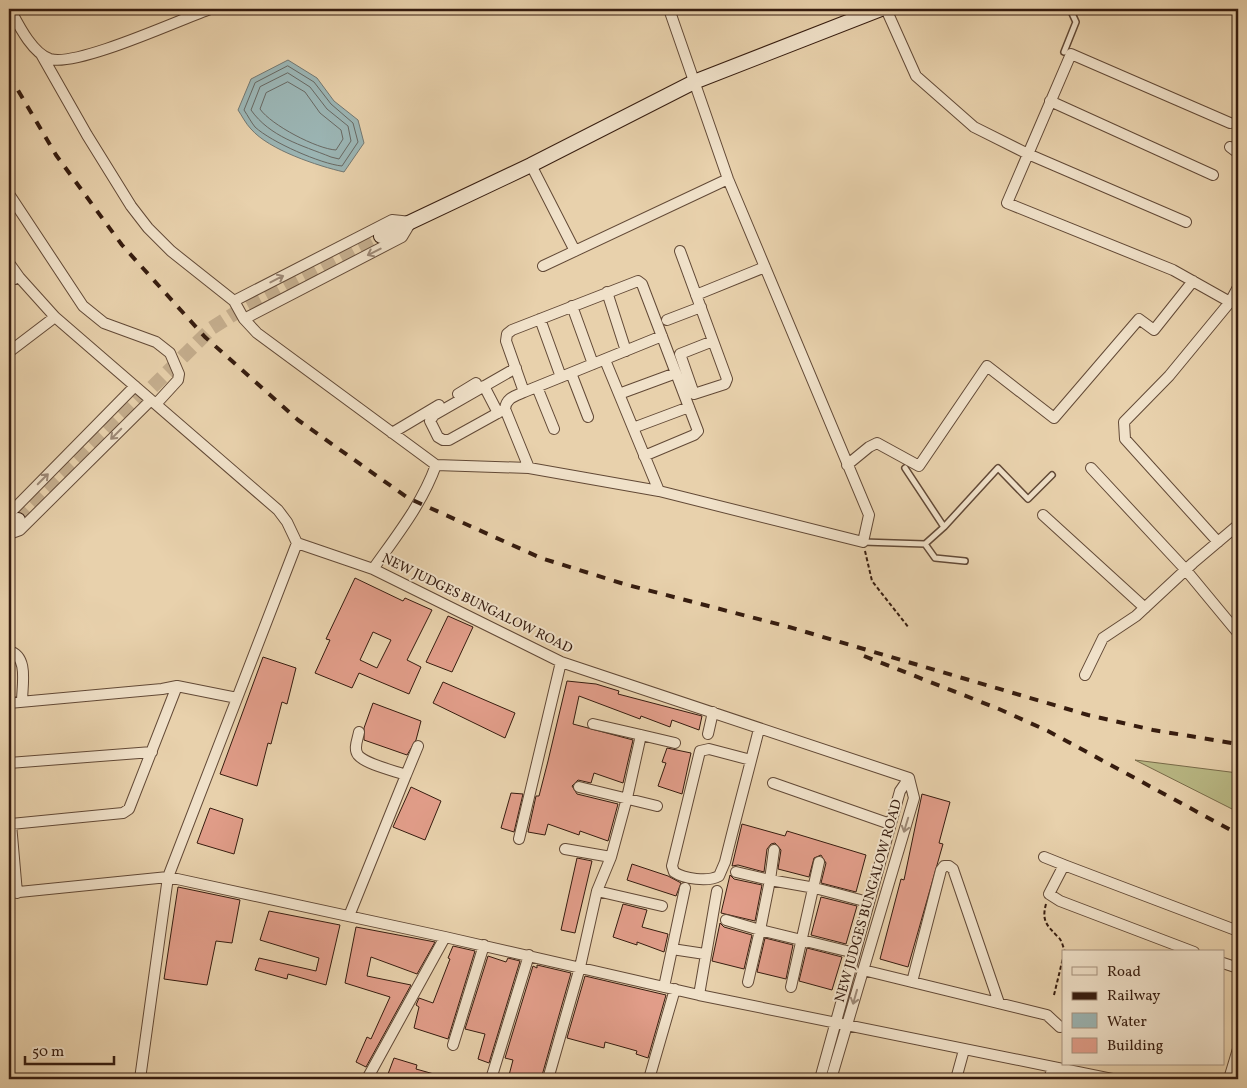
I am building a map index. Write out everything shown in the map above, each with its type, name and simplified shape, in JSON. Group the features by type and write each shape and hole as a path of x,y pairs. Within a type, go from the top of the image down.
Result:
{"street":[{"path":"10,9 41,54 87,135 131,206 148,228 171,251 234,301 244,319 257,333 436,465 529,468 659,491 863,542 869,515 728,179 669,9"},
{"path":"41,54 49,59 60,60 84,56 184,13 210,9"},
{"path":"381,236 531,165 694,82 881,9"},
{"path":"886,9 916,76 974,127 1028,154 1186,222"},
{"path":"1230,123 1070,54 1007,203 1173,270 1230,302"},
{"path":"1050,101 1213,175"},
{"path":"531,165 576,251"},
{"path":"543,266 728,179"},
{"path":"9,194 82,306 104,322 156,342 170,353 179,374 178,380 20,530 9,534"},
{"path":"234,301 392,220 411,222"},
{"path":"244,319 402,237 411,222"},
{"path":"680,251 713,341 727,381 725,384 694,394 680,354 713,341"},
{"path":"9,263 55,317 278,510 287,522 297,543 168,877 140,1079"},
{"path":"696,295 765,267"},
{"path":"9,281 19,277"},
{"path":"524,392 506,341 507,334 512,330 638,281 642,284 698,431 697,434 644,456"},
{"path":"847,465 869,447 877,443 919,466 987,366 1055,418 1139,319 1154,330 1193,281"},
{"path":"1218,542 1125,440 1124,422 1169,376 1230,302 1238,287"},
{"path":"608,292 626,351"},
{"path":"572,306 593,364"},
{"path":"667,320 700,307"},
{"path":"9,352 55,317"},
{"path":"540,319 588,417"},
{"path":"480,384 434,415 430,421 443,440 449,440 502,411 510,398 662,336"},
{"path":"605,360 659,491"},
{"path":"392,433 480,384 516,368"},
{"path":"619,394 676,373"},
{"path":"480,384 502,411 529,468"},
{"path":"12,521 135,386"},
{"path":"537,387 554,429"},
{"path":"633,428 689,407"},
{"path":"373,569 416,509 428,487 436,465"},
{"path":"1091,468 1186,569 1238,633"},
{"path":"1043,515 1145,608"},
{"path":"1085,675 1104,638 1145,608 1186,569 1238,525"},
{"name":"NEW JUDGES BUNGALOW ROAD","path":"297,543 373,569 561,662 909,778 914,798 831,1079"},
{"path":"9,650 18,655 23,662 22,702"},
{"path":"519,839 561,662"},
{"path":"9,703 162,690 177,686 237,698"},
{"path":"177,686 129,809 122,813 10,824 13,893 168,877 484,945 699,995 1053,1067 1079,1075 1112,1079"},
{"path":"708,734 713,712"},
{"path":"593,724 675,743"},
{"path":"751,760 709,749 700,751 672,866 674,872 678,875 712,880 719,876 751,760 759,729"},
{"path":"359,732 356,746 357,754 364,760 406,775"},
{"path":"548,1079 580,967 597,891 611,857 627,798 641,735"},
{"path":"350,916 418,746"},
{"path":"9,763 152,752"},
{"path":"820,1079 890,824 900,791 909,778"},
{"path":"773,783 890,824"},
{"path":"578,787 657,806"},
{"path":"565,849 611,857"},
{"path":"748,982 770,880 774,850"},
{"path":"1044,857 1238,931"},
{"path":"791,987 819,862"},
{"path":"912,982 941,870 944,866 948,866 953,869 999,1003"},
{"path":"1064,866 1049,894 1060,901 1189,950"},
{"path":"736,872 814,888 868,902"},
{"path":"664,987 685,888"},
{"path":"597,891 662,906"},
{"path":"699,995 717,891"},
{"path":"726,920 855,953"},
{"path":"367,1079 445,937"},
{"path":"453,1045 484,945"},
{"path":"672,949 705,954"},
{"path":"491,1079 529,955"},
{"path":"1224,963 1238,968"},
{"path":"863,970 1047,1015 1060,1027"},
{"path":"649,1079 675,989"},
{"path":"1229,1079 1238,1049"},
{"path":"956,1079 964,1050"},
{"path":"1050,1079 1053,1067"}],"lane":[{"path":"1064,52 1076,22 1070,9"},
{"path":"905,468 944,527"},
{"path":"863,542 925,544 944,527 998,468 1028,499 1052,475"},
{"path":"925,544 935,558 965,561"}],"path":[{"path":"863,542 872,580 909,628"},
{"path":"1049,894 1044,912 1047,928 1060,938 1064,950"},
{"path":"1054,995 1062,962"}],"green space":[{"path":"1135,760 1238,773 1238,812"}],"water":[{"path":"288,60 317,78 334,101 358,120 364,143 344,172 294,156 269,144 251,129 238,110 251,79"}],"building":[{"path":"355,578 403,601 405,598 432,610 407,660 421,667 409,694 359,673 352,688 315,673 330,640 326,639","holes":["373,632 391,640 377,668 360,660"]},
{"path":"448,616 473,627 452,672 426,662"},
{"path":"263,657 296,668 287,704 282,702 271,744 268,743 257,786 220,774"},
{"path":"567,681 596,684 619,691 618,694 702,716 699,730 672,720 670,727 641,716 640,719 579,696 573,724 633,740 623,783 594,773 591,783 578,780 572,786 577,794 618,804 608,841 580,831 579,835 548,824 545,835 528,832 536,796 539,796"},
{"path":"443,682 515,713 505,738 433,703"},
{"path":"373,703 421,721 416,740 407,755 364,740 364,728"},
{"path":"667,748 691,753 682,794 658,786 666,763 662,762"},
{"path":"411,787 441,801 425,840 393,827"},
{"path":"511,793 523,794 514,832 501,828"},
{"path":"922,794 950,802 939,843 943,844 908,967 880,959 901,879 904,880"},
{"path":"210,808 243,819 234,854 197,843"},
{"path":"742,824 785,836 787,831 866,855 856,892 821,883 826,863 821,855 814,858 809,877 778,869 781,850 775,843 771,844 767,849 764,872 738,865 732,866"},
{"path":"577,858 592,861 575,933 561,930"},
{"path":"632,864 668,876 681,883 676,896 627,880"},
{"path":"730,875 734,879 762,885 755,921 721,913"},
{"path":"178,887 240,900 232,943 216,941 207,985 164,979"},
{"path":"821,897 857,906 846,944 811,935"},
{"path":"623,904 647,910 642,927 668,934 664,952 637,942 637,945 613,937"},
{"path":"269,911 340,925 326,985 288,974 287,979 255,970 259,958 316,971 319,958 260,940"},
{"path":"720,923 724,927 752,935 744,969 712,961"},
{"path":"356,927 435,942 417,974 371,957 367,976 411,985 366,1067 356,1062 367,1037 371,1039 390,997 345,983"},
{"path":"765,938 793,945 786,979 757,972"},
{"path":"453,946 475,951 448,1039 414,1028 419,1007 416,1005 419,998 433,1003"},
{"path":"807,948 842,957 832,990 799,981"},
{"path":"488,956 506,962 508,958 520,961 489,1063 478,1059 485,1034 465,1029"},
{"path":"537,965 571,973 541,1079 508,1079 513,1060 505,1058 533,966 537,968"},
{"path":"585,976 666,995 648,1058 636,1054 637,1051 605,1042 604,1048 567,1038"},
{"path":"394,1058 417,1065 416,1069 441,1076 441,1079 404,1079 388,1074"}],"tunnel":[{"path":"18,520 212,328 240,310 381,236"}],"railway":[{"path":"9,75 56,155 122,245 205,337 298,420 408,498 541,558 624,584 789,627 1088,715 1153,730 1238,744"},
{"path":"864,656 999,709 1048,731 1238,834"}]}
